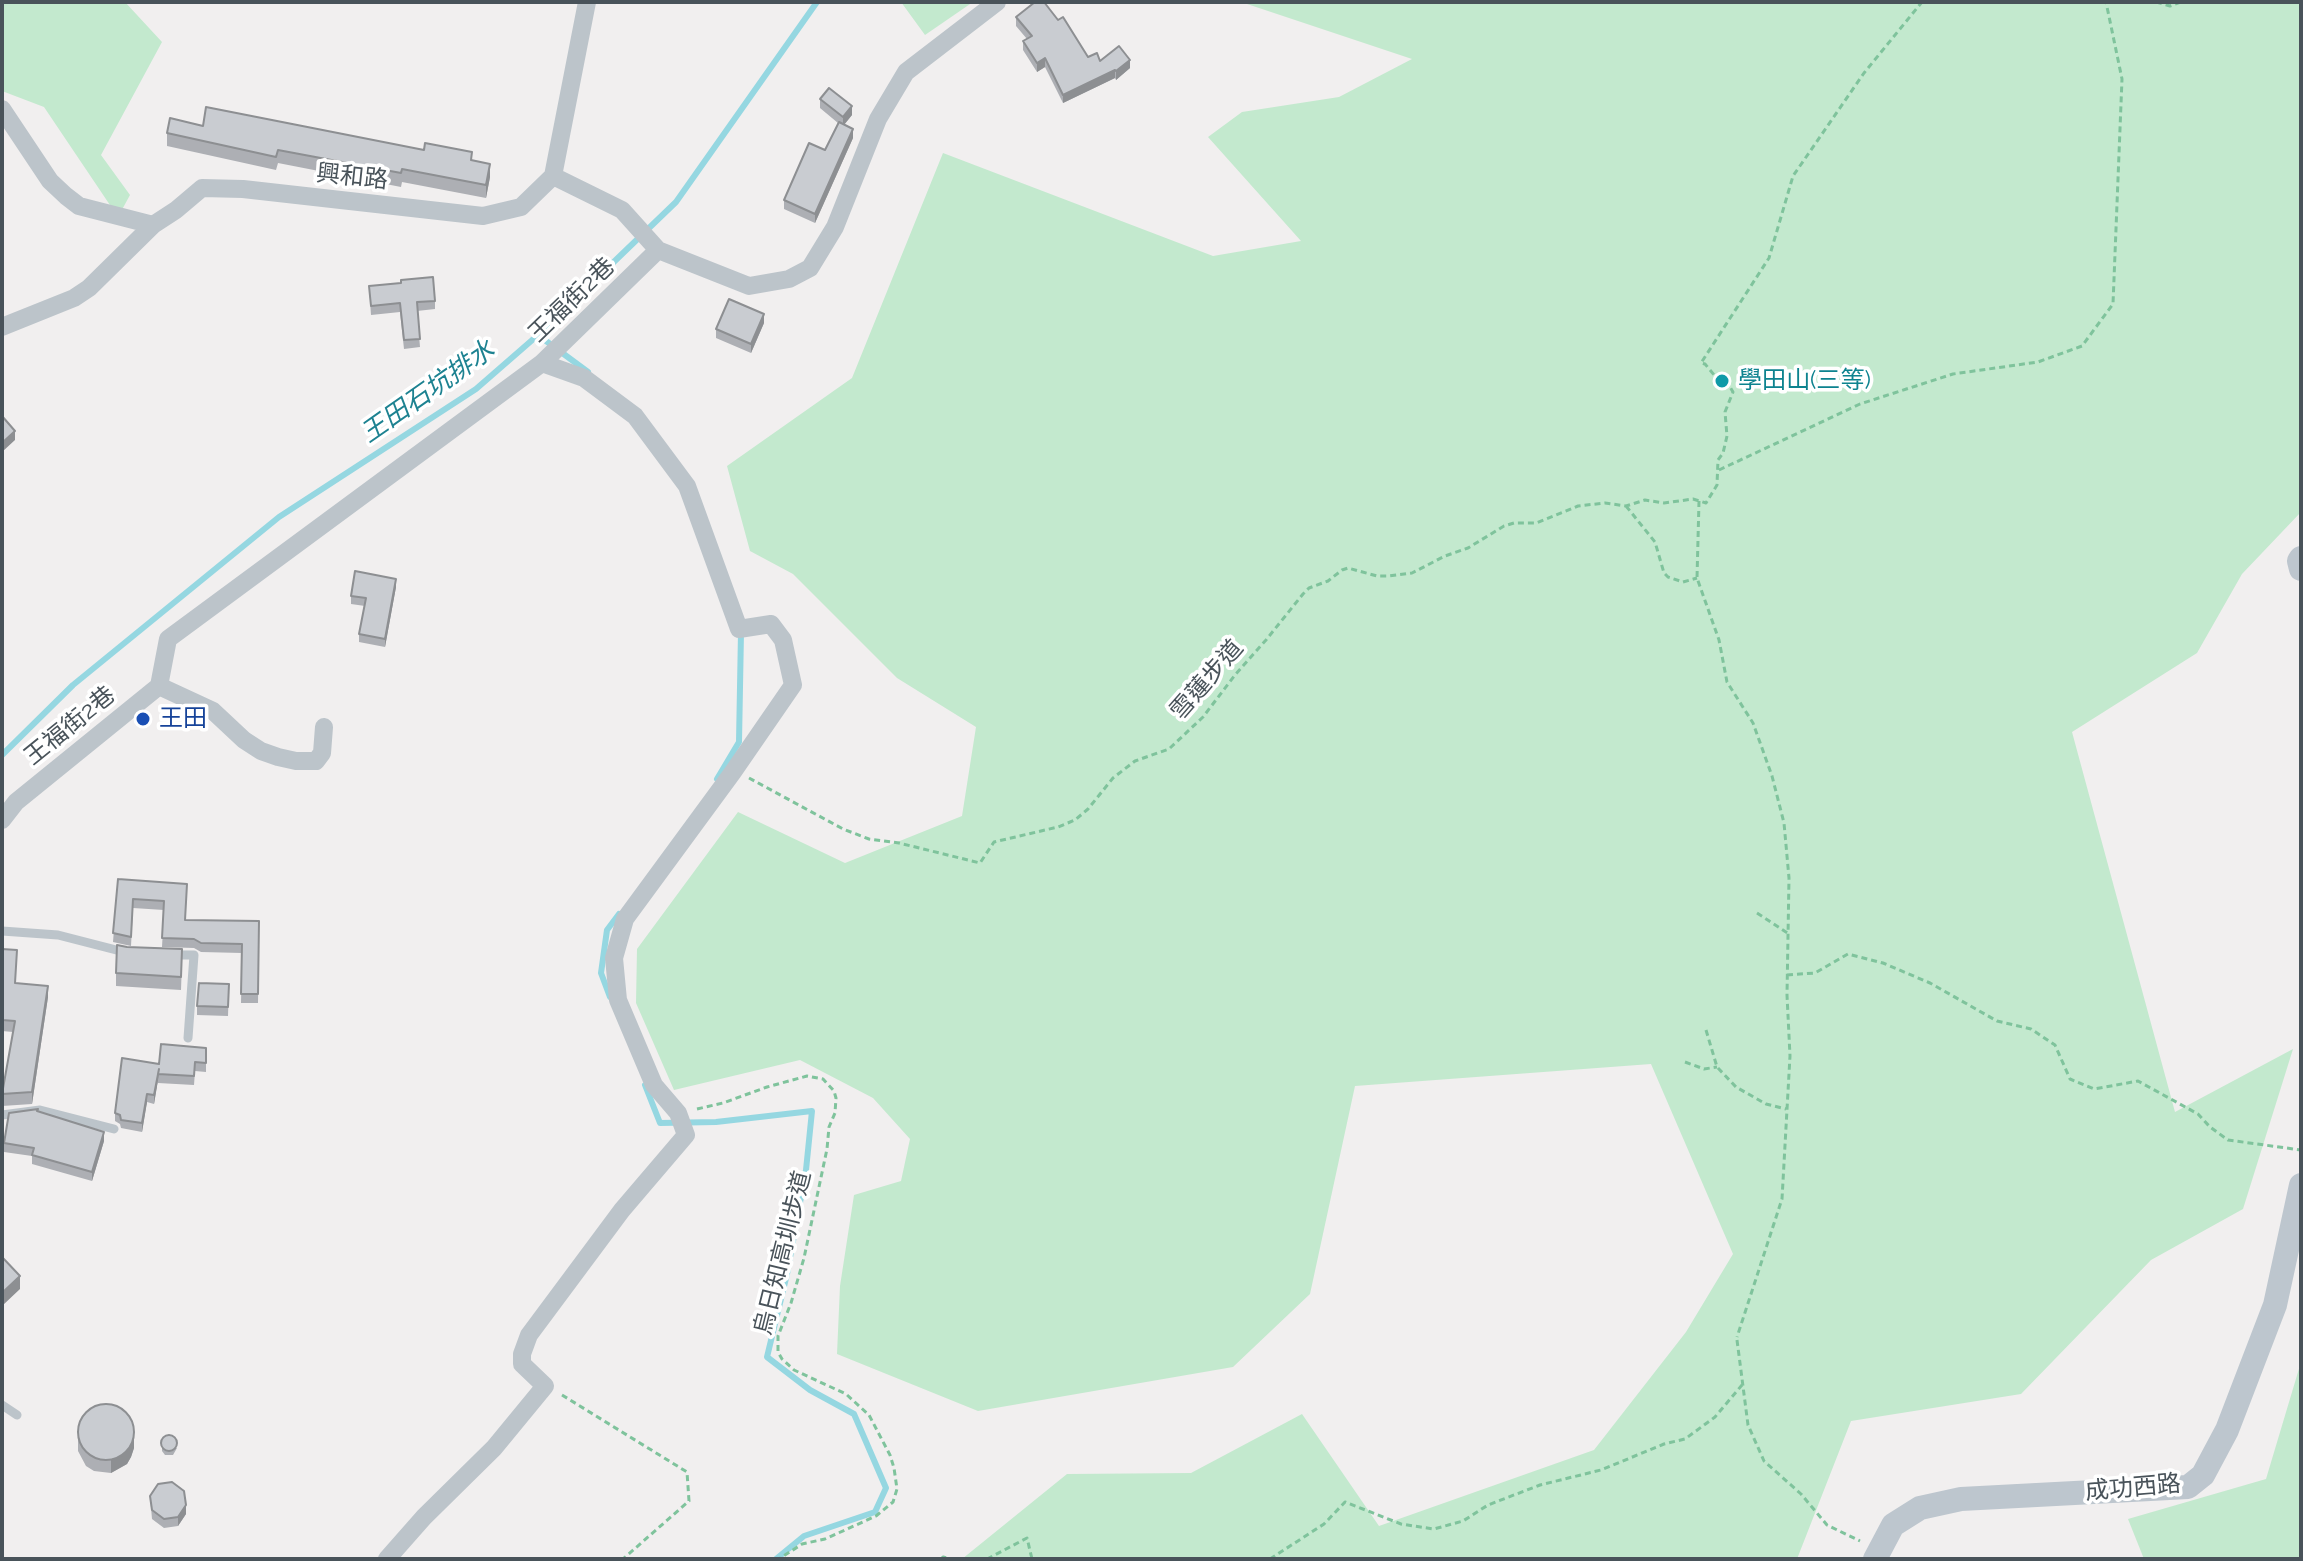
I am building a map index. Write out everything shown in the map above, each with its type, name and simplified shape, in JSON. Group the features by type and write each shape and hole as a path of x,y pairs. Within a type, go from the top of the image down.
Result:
{"street":[{"path":"587,2 553,176 622,210 658,250 749,286 789,279 810,268 835,227 878,119 906,72 997,2"},
{"path":"2,109 50,181 79,206 153,225"},
{"name":"興和路","path":"2,327 74,298 89,288 153,225 202,188 243,189 483,216 521,207 553,176"},
{"name":"王福街2巷","path":"2,820 16,802 159,686 168,639 552,353 658,250"},
{"path":"387,1559 424,1517 494,1448 545,1386 522,1364 529,1335 622,1210 686,1135 678,1113 654,1085 618,1000 614,958 625,919 793,685 783,640 771,624 739,629 687,486 635,416 552,353"},
{"path":"2301,558 2301,569"},
{"path":"159,686 213,711 244,740 278,757 316,761 322,753 324,727"},
{"name":"成功西路","path":"1877,1555 1893,1525 1920,1508 1961,1499 2188,1487 2203,1475 2227,1430 2275,1305 2301,1185"}],"lane":[{"path":"2,931 58,935 140,954"},
{"path":"154,954 194,955 188,1038"},
{"path":"2,1115 40,1110 114,1129"},
{"path":"2,1405 17,1415"}],"path":[{"path":"1697,578 1683,582 1664,573 1655,542 1626,506 1645,500 1664,503 1693,499 1705,504 1708,501 1717,485 1718,460 1727,436 1725,412 1733,392 1724,377 1715,376 1701,363 1769,258 1793,176 1864,73 1922,2"},
{"path":"1719,470 1860,404 1953,374 2038,362 2082,346 2113,304 2122,79 2106,2"},
{"path":"2156,2 2170,6 2181,2"},
{"path":"1699,501 1697,578 1719,640 1727,682 1753,723 1772,776 1784,823 1789,878 1787,975 1790,1056 1782,1199 1737,1338 1748,1425 1764,1461 1801,1494 1827,1525 1877,1555"},
{"name":"雪蓮步道","path":"733,772 843,829 869,839 899,843 980,863 994,842 1075,820 1113,778 1135,761 1169,749 1203,717 1309,588 1328,581 1348,568 1377,576 1412,573 1468,548 1504,526 1536,523 1578,506 1605,503 1626,506"},
{"path":"1757,913 1789,934"},
{"path":"1787,975 1815,973 1848,954 1883,963 1930,983 1997,1021 2031,1029 2055,1045 2070,1079 2094,1089 2138,1081 2198,1114 2228,1140 2301,1150"},
{"path":"1706,1030 1717,1067 1736,1087 1766,1104 1786,1109"},
{"path":"1685,1062 1704,1069 1717,1067"},
{"name":"烏日知高圳步道","path":"678,1113 723,1103 807,1076 823,1079 836,1098 804,1258 778,1336 778,1352 794,1370 846,1394 869,1415 890,1455 897,1489 893,1502 876,1516 825,1539 802,1544 779,1559"},
{"path":"1270,1559 1324,1524 1345,1502 1401,1524 1434,1529 1463,1521 1488,1505 1540,1485 1601,1470 1664,1444 1685,1439 1715,1417 1742,1385"},
{"path":"545,1386 687,1472 689,1501 623,1559"},
{"path":"987,1559 1027,1538 1032,1559"},
{"path":"941,1559 951,1559"}],"green space":[{"path":"2,2 125,2 162,42 101,155 130,195 118,217 44,107 2,91"},
{"path":"901,2 973,2 925,35"},
{"path":"1241,2 2301,2 2301,512 2242,574 2197,653 2072,732 2175,1112 2293,1049 2243,1209 2151,1260 2021,1394 1851,1421 1797,1559 962,1559 1067,1474 1191,1473 1302,1414 1379,1526 1594,1450 1686,1332 1733,1254 1651,1064 1355,1086 1310,1294 1233,1367 978,1411 837,1354 840,1286 854,1195 901,1181 910,1139 873,1098 800,1060 674,1090 636,1003 637,949 738,812 845,863 962,816 976,727 897,678 793,574 750,551 727,466 852,378 943,153 1213,256 1301,241 1208,137 1242,112 1339,97 1412,59"},
{"path":"2301,1362 2301,1559 2144,1559 2128,1519 2266,1479"}],"building":[{"path":"1035,2 1044,2 1058,20 1063,17 1088,57 1097,53 1100,61 1119,46 1130,60 1116,71 1063,95 1045,58 1037,63 1023,41 1032,36 1016,17"},
{"path":"829,88 852,106 843,117 820,99"},
{"path":"206,107 424,150 425,143 472,152 471,160 490,164 486,185 278,150 276,157 167,133 170,118 203,126"},
{"path":"839,122 853,129 815,214 784,200 809,143 825,150"},
{"path":"433,277 435,301 417,302 420,339 404,340 400,303 371,306 369,286"},
{"path":"729,299 764,314 751,344 716,329"},
{"path":"2,416 15,431 2,443"},
{"path":"355,571 396,579 385,639 359,634 366,598 351,596"},
{"path":"118,879 187,884 185,920 259,921 258,994 241,994 242,944 162,938 164,901 133,899 131,937 113,933"},
{"path":"117,945 182,949 181,977 116,973"},
{"path":"2,949 17,950 15,983 48,986 32,1092 2,1094 15,1021 2,1020"},
{"path":"199,983 229,984 228,1007 197,1006"},
{"path":"161,1044 206,1048 206,1063 195,1062 194,1076 158,1074 154,1095 147,1094 142,1123 121,1120 120,1115 115,1113 122,1058 159,1064"},
{"path":"38,1109 104,1132 92,1172 32,1155 34,1148 4,1143 9,1113"},
{"path":"2,1257 20,1276 2,1293"},
{"path":"106,1404 126,1412 134,1432 126,1452 106,1460 86,1452 78,1432 86,1412"},
{"path":"169,1435 177,1443 169,1451 161,1443"},
{"path":"172,1482 184,1491 186,1505 178,1517 164,1519 152,1510 150,1496 158,1484"}],"waterway":[{"name":"王田石坑排水","path":"2,755 73,685 279,517 476,389 538,335 676,202 817,2"},
{"path":"538,335 588,372"},
{"path":"717,779 739,742 741,632"},
{"path":"610,997 601,973 607,930 619,914"},
{"path":"645,1085 660,1123 716,1122 812,1111 806,1170 787,1274 767,1357 810,1390 854,1414 886,1488 875,1512 804,1536 776,1559"}],"place":[{"name":"學田山(三等)","path":"1722,381"},
{"name":"王田","path":"143,719"}]}
